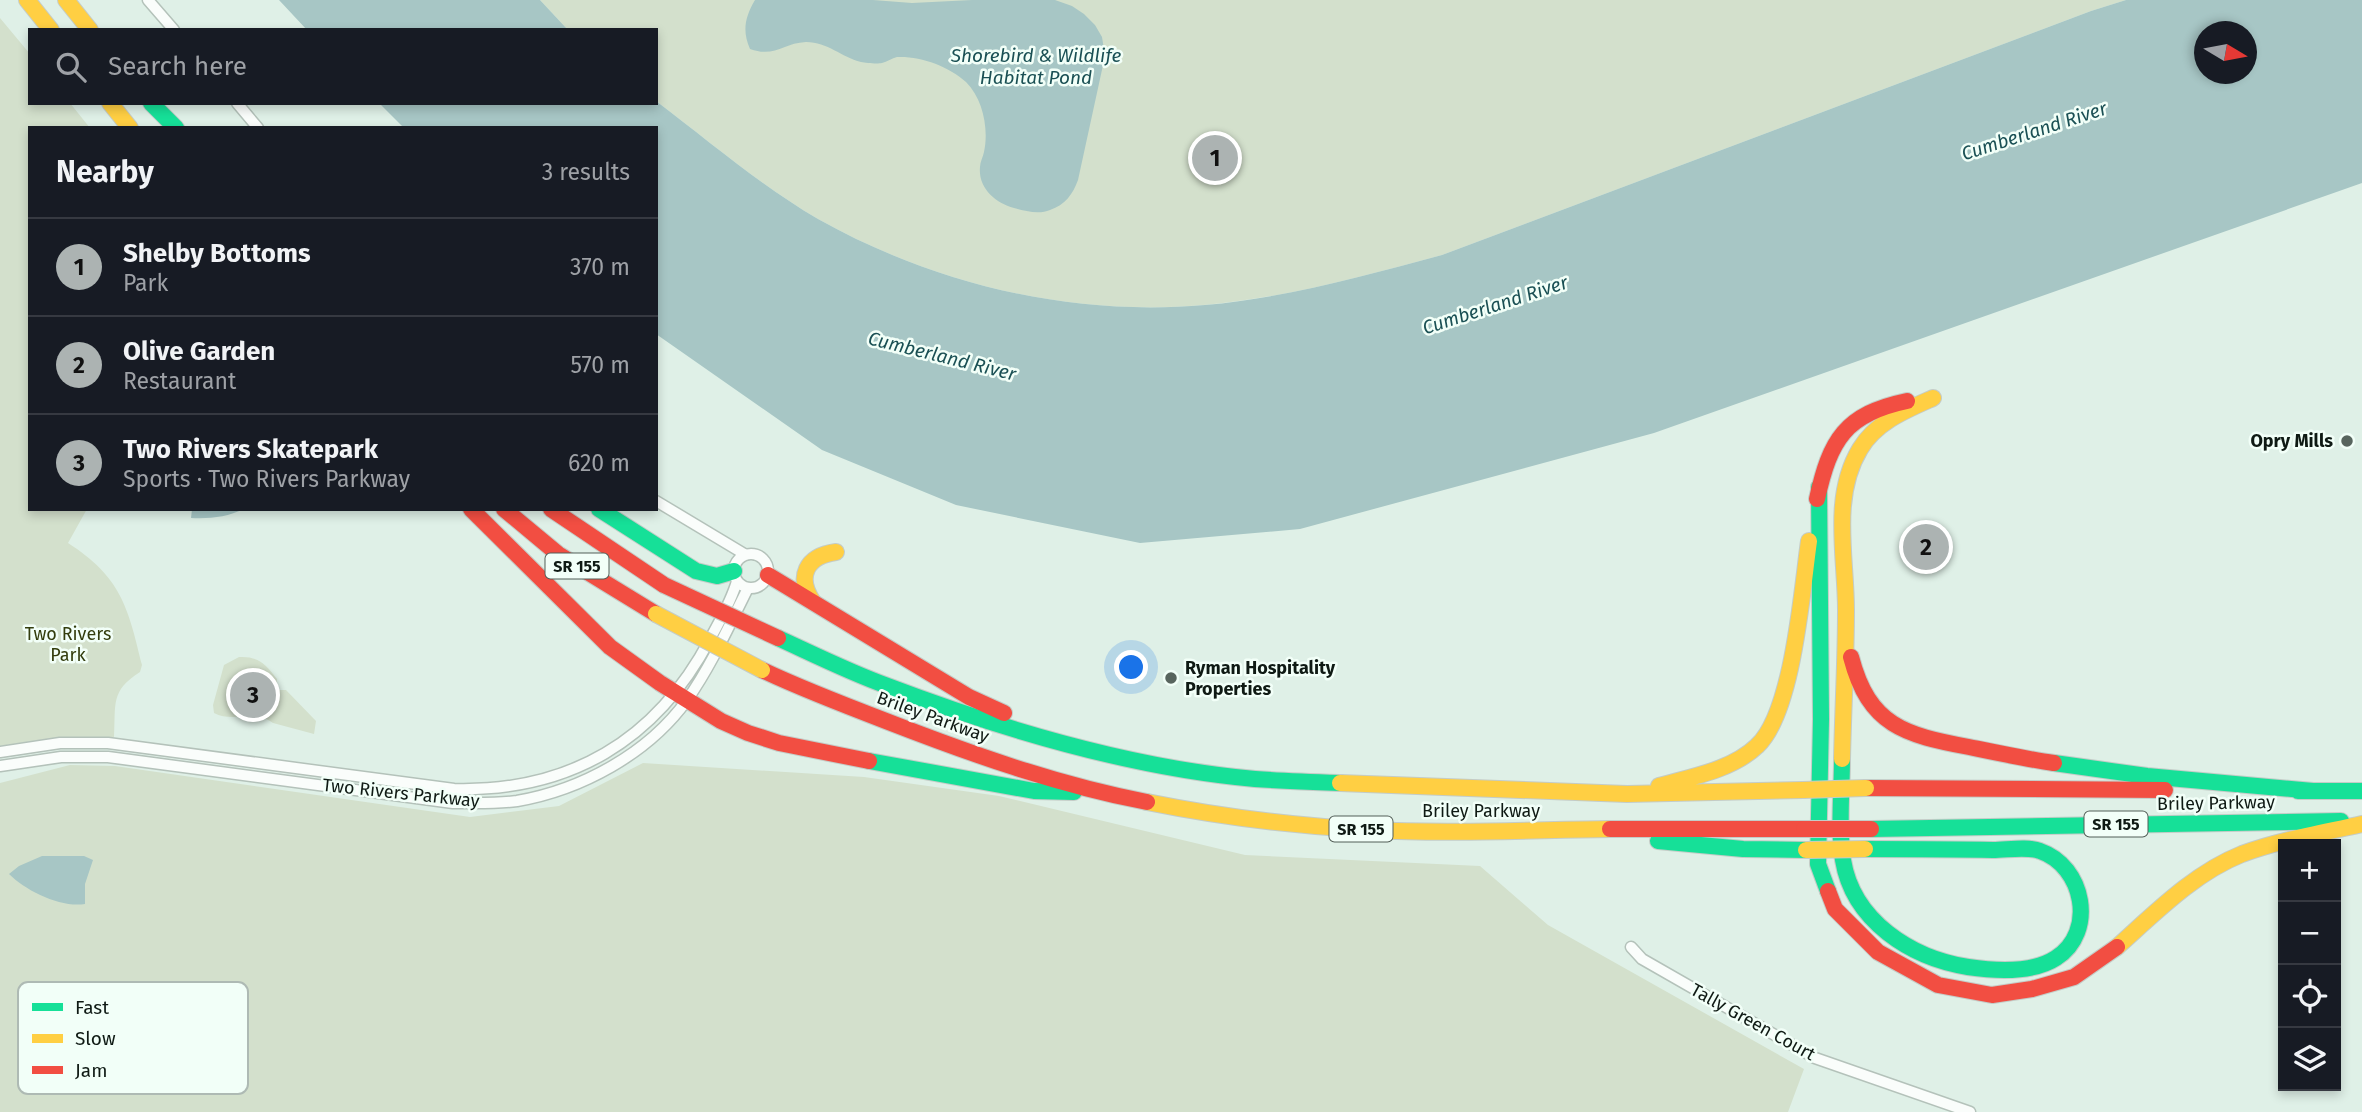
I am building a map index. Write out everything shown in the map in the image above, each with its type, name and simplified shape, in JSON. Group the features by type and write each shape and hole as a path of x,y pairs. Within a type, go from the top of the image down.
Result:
{"highway":[{"path":"27,0 49,28"},
{"path":"66,0 88,28"},
{"path":"112,105 128,126"},
{"path":"153,105 171,126"},
{"path":"1627,794 1717,770 1760,745 1770,729 1786,683 1819,487 1834,446 1841,432 1859,416 1876,407 1933,398 1878,426 1855,456 1844,500 1846,609 1842,775 1843,860 1855,894 1874,921 1898,942 1926,957 1966,967 1994,970 2029,968 2051,961 2068,948 2082,916 2081,897 2076,881 2064,864 2039,850 2023,848 1865,849 1806,850 1744,849 1663,843 1630,831"},
{"path":"1834,446 1855,456"},
{"path":"1819,487 1821,731 1818,864 1835,909 1878,952 1938,985 1992,995 2032,989 2074,977 2118,947 2166,903 2210,870 2267,846 2362,822"},
{"path":"473,511 610,647 660,683 721,721 779,743 1034,791 1095,792"},
{"name":"Briley Parkway","path":"506,511 558,554 656,614 789,683 951,746 1095,792 1196,812 1284,824 1372,830 1630,831 2362,822"},
{"name":"Briley Parkway","path":"554,511 664,585 884,685 1038,737 1155,764 1254,779 1627,794 1866,788 2362,791"},
{"path":"602,511 696,571 717,576 735,572"},
{"path":"813,602 804,584 807,567 819,555 836,552"},
{"path":"768,575 968,697 1041,731 1155,764"},
{"path":"1846,609 1856,677 1868,702 1896,727 1914,734 2026,760 2096,771 2313,791"}],"street":[{"path":"148,0 172,28"},
{"path":"239,105 256,126"},
{"path":"658,502 746,555 755,554 763,559 769,570 762,585 748,588 735,572 724,546 714,537"},
{"path":"735,572 746,555"},
{"name":"Two Rivers Parkway","path":"0,752 60,743 108,743 454,789 484,790 543,780 572,771 599,757 682,696 733,595 735,572"},
{"name":"Two Rivers Parkway","path":"0,766 61,757 108,757 453,803 516,801 567,787 606,770 657,733 713,657 748,588"},
{"name":"Tally Green Court","path":"1631,947 1642,959 1815,1058 1966,1111"}],"green space":[{"path":"540,0 2126,0 1442,255 1264,297 1204,305 1154,307 1104,306 1005,291 909,262 862,242 818,219 776,192 658,103 658,28 566,28"},
{"name":"Two Rivers Park","path":"0,18 28,52 28,105 72,105 88,126 28,126 28,511 86,511 68,543 100,568 120,595 132,626 142,665 140,672 130,679 116,699 114,737 60,737 0,746"},
{"path":"239,657 261,662 269,669 277,679 276,690 286,690 316,721 314,734 259,717 228,717 214,713 213,705 224,665"},
{"path":"643,763 864,777 999,796 1245,855 1480,866 1548,925 1804,1069 1788,1112 0,1112 0,783 70,765 115,766 470,817 559,806"}],"water":[{"path":"279,0 540,0 566,28 305,28"},
{"name":"Shorebird & Wildlife Habitat Pond","path":"755,0 873,0 912,3 1055,0 1072,6 1095,25 1102,37 1105,56 1074,190 1064,202 1046,211 1027,211 1000,202 989,194 980,175 985,124 977,97 966,82 934,63 906,57 897,57 882,63 863,62 828,47 806,42 766,52 750,49 746,24"},
{"name":"Cumberland River","path":"2126,0 2362,0 2362,183 1654,433 1300,529 1140,543 956,505 822,450 658,335 658,126 402,126 381,105 658,105 658,103 756,178 818,219 862,242 956,278 1054,300 1104,306 1205,305 1295,292 1442,255"},
{"path":"192,511 239,511 212,518 191,518"},
{"path":"42,856 84,856 93,860 85,884 85,904 76,905 44,897 9,874 19,866"}],"traffic: fast":[{"path":"153,105 174,126"},
{"path":"1819,487 1821,719 1818,864 1828,891"},
{"path":"602,511 696,571 717,576 734,571"},
{"path":"778,638 885,685 974,717 1067,744 1208,774 1340,783"},
{"path":"1842,759 1840,823 1843,860 1849,882 1859,901 1888,933 1926,955 1947,962 2002,970 2047,963 2069,947 2077,932 2081,917 2080,900 2075,885 2067,870 2040,851 2023,848 1865,849"},
{"path":"869,761 1034,791 1074,792"},
{"path":"2054,763 2147,776 2313,791"},
{"path":"2298,791 2362,791"},
{"path":"1871,829 2341,821"},
{"path":"1658,841 1743,849 1806,850"}],"traffic: slow":[{"path":"27,0 49,28"},
{"path":"66,0 88,28"},
{"path":"112,105 128,126"},
{"path":"1842,759 1846,610 1842,528 1846,487 1860,449 1874,431 1892,418 1933,398"},
{"path":"1659,786 1711,772 1736,761 1757,746 1769,730 1779,707 1794,650 1809,541"},
{"path":"813,602 805,584 807,569 817,558 836,552"},
{"path":"656,614 762,670"},
{"path":"1340,783 1627,794 1803,790"},
{"path":"1803,790 1866,788"},
{"path":"1147,802 1258,820 1370,830 1460,832 1610,829"},
{"path":"2117,947 2191,883 2224,862 2271,845 2362,824"},
{"path":"1806,850 1865,849"}],"traffic: jam":[{"path":"1817,499 1828,461 1844,433 1855,422 1869,414 1907,401"},
{"path":"473,511 610,647 660,683 721,721 748,733 779,743 869,761"},
{"path":"506,511 558,554 656,614"},
{"path":"554,511 664,585"},
{"path":"768,575 969,697 1004,713"},
{"path":"664,585 778,638"},
{"path":"1851,657 1859,680 1879,713 1908,731 1946,743 2054,763"},
{"path":"762,670 839,703 982,757 1048,778 1147,802"},
{"path":"1866,788 2165,790"},
{"path":"1610,829 1804,829"},
{"path":"1804,829 1871,829"},
{"path":"1828,891 1835,909 1878,952 1938,985 1992,995 2032,989 2074,977 2117,947"}],"place":[{"name":"Shelby Bottoms","path":"1215,158"},
{"name":"Opry Mills","path":"2347,441"},
{"name":"Olive Garden","path":"1926,547"},
{"name":"Ryman Hospitality Properties","path":"1171,678"},
{"name":"Two Rivers Skatepark","path":"253,695"}]}
